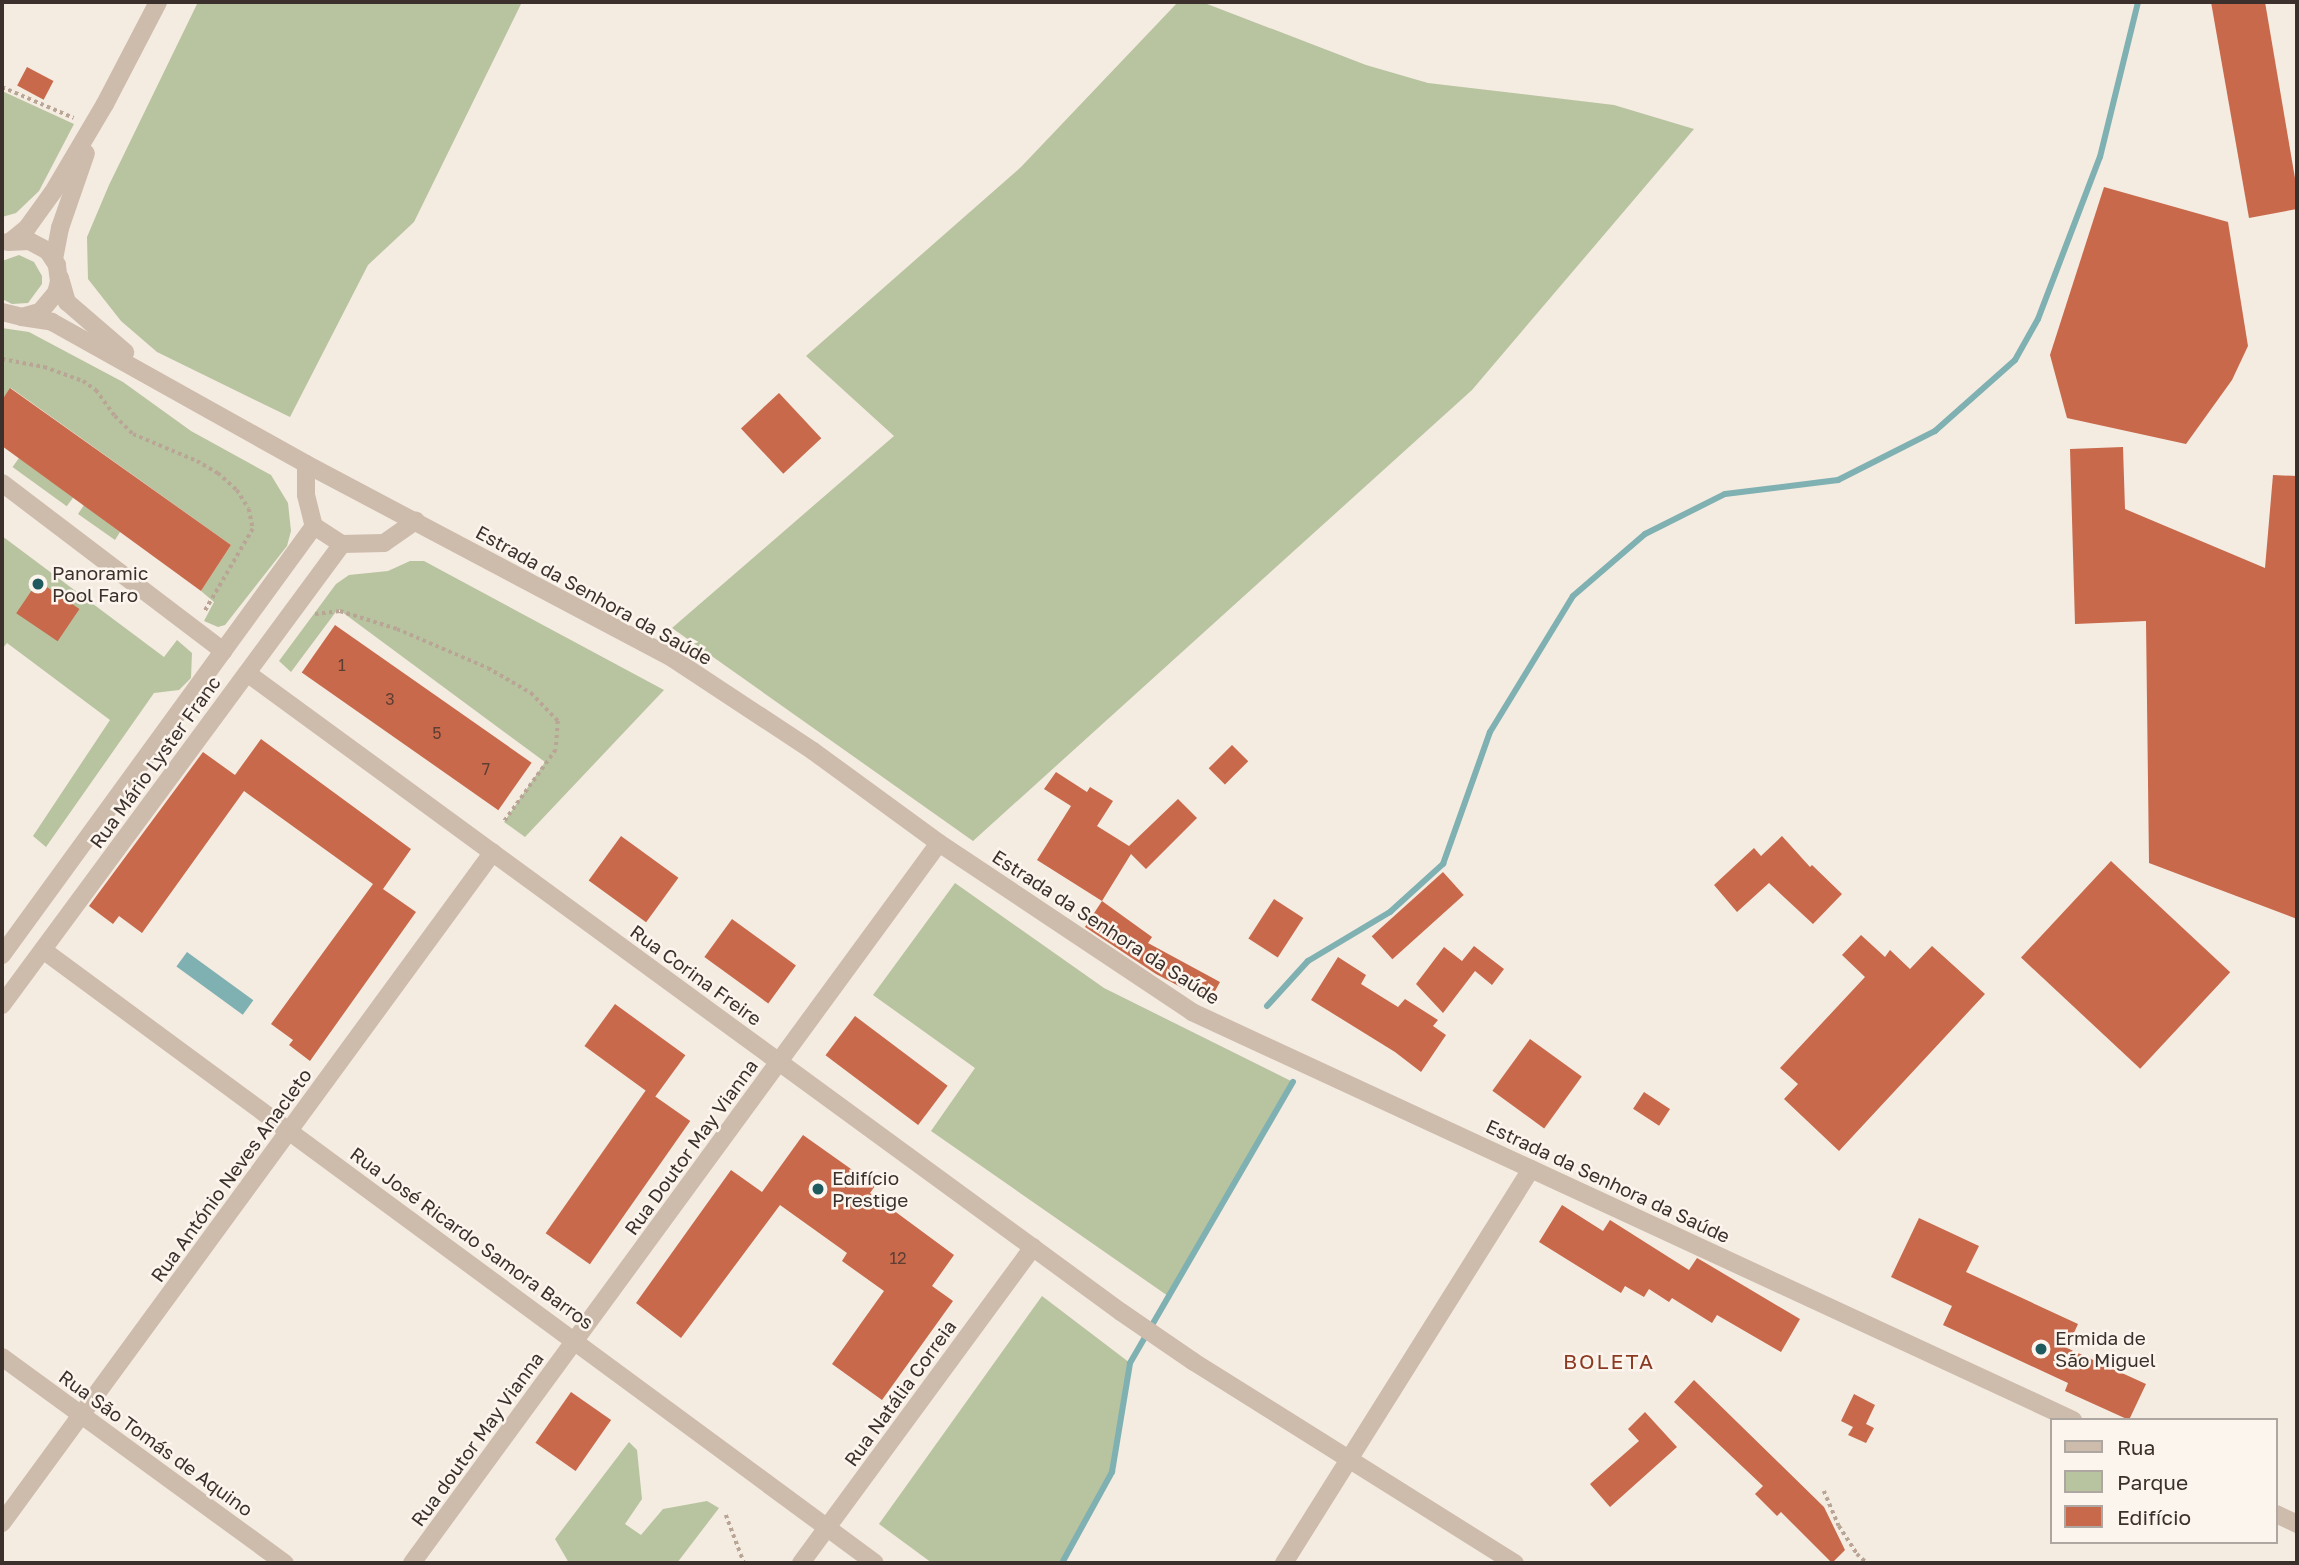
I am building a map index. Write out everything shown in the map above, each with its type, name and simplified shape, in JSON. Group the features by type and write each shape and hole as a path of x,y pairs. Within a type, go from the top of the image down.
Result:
{"street":[{"path":"4,243 32,221 92,127 158,2"},
{"path":"22,317 40,312 56,293 56,265 73,184 105,104"},
{"path":"4,243 29,241 48,251 56,265 67,302 162,383"},
{"path":"2,312 52,322 162,383"},
{"name":"Estrada da Senhora da Saúde","path":"162,383 306,464 672,658 813,751 939,843 1192,1012 2069,1418"},
{"path":"306,464 306,495 314,526 342,544 384,543 416,521"},
{"path":"2,484 223,651"},
{"name":"Rua Mário Lyster Franc","path":"2,955 314,526"},
{"name":"Rua Mário Lyster Franc","path":"2,1005 342,544"},
{"name":"Rua Corina Freire","path":"247,673 1128,1317 1515,1563"},
{"name":"Rua Doutor May Vianna","path":"575,1340 939,843"},
{"name":"Rua António Neves Anacleto","path":"2,1522 494,852"},
{"name":"Rua José Ricardo Samora Barros","path":"43,950 875,1563"},
{"path":"1284,1563 1531,1168"},
{"name":"Rua Natália Correia","path":"801,1563 1033,1247"},
{"name":"Rua doutor May Vianna","path":"412,1563 575,1340"},
{"name":"Rua São Tomás de Aquino","path":"2,1357 285,1563"},
{"path":"2278,1515 2297,1524"}],"path":[{"path":"2,87 92,127"},
{"path":"2,359 44,367 83,381 96,390 115,416 133,434 208,467 237,490 249,509 253,529 249,541 191,629"},
{"path":"313,614 340,611 397,629 488,668 531,693 558,721 556,751 504,822"},
{"path":"1824,1491 1839,1526 1857,1555 1867,1563"},
{"path":"726,1515 744,1563"}],"green space":[{"path":"198,2 522,2 414,222 368,265 290,417 157,352 121,321 88,279 87,237 109,185"},
{"path":"1178,2 1202,2 1366,65 1428,83 1614,105 1694,129 1472,390 973,841 672,628 894,436 806,356 1021,167"},
{"path":"2,91 74,124 39,191 16,213 2,217"},
{"path":"19,255 34,262 42,276 42,284 28,303 12,304 2,299 2,261"},
{"path":"2,328 29,332 123,382 191,431 271,475 288,503 291,531 287,546 225,625 218,627 204,621 214,602 201,591 231,545 11,388 2,400"},
{"path":"19,458 73,497 67,506 13,467"},
{"path":"84,505 120,532 115,540 78,514"},
{"path":"2,536 164,657 177,640 192,653 191,678 179,690 154,693 46,847 33,836 110,720 7,643 2,649"},
{"path":"410,561 424,561 664,690 525,837 504,822 545,762 338,609 291,672 279,661 336,584 349,575 388,571"},
{"path":"955,883 1104,988 1293,1082 1168,1296 931,1131 975,1068 873,995"},
{"path":"1042,1296 1130,1363 1112,1472 1062,1563 932,1563 879,1524"},
{"path":"629,1442 637,1450 642,1499 625,1524 641,1535 663,1509 707,1501 719,1508 677,1563 569,1563 555,1539"}],"water":[{"path":"187,952 253,1000 243,1015 176,967"}],"building":[{"path":"2211,2 2265,2 2297,190 2297,209 2249,218"},
{"path":"27,67 53,81 44,100 17,86"},
{"path":"2104,187 2228,222 2248,346 2232,380 2186,444 2067,418 2050,355"},
{"path":"10,388 231,545 201,591 2,446 2,400"},
{"path":"779,393 821,438 783,474 741,428"},
{"path":"2123,447 2125,509 2265,568 2273,475 2297,476 2297,919 2149,863 2146,621 2075,624 2070,449"},
{"path":"38,581 79,609 58,641 16,613"},
{"path":"335,625 532,763 498,810 302,673"},
{"path":"261,739 411,849 383,889 416,912 310,1061 289,1045 293,1040 271,1024 373,884 244,791 142,933 119,916 113,924 89,906 203,752 235,775"},
{"path":"1232,745 1248,761 1225,785 1209,768"},
{"path":"1056,772 1087,792 1090,787 1113,801 1097,826 1129,846 1178,799 1197,818 1146,869 1131,854 1102,901 1037,860 1071,806 1044,789"},
{"path":"621,836 678,878 646,922 589,880"},
{"path":"1782,836 1810,867 1812,865 1842,894 1813,924 1769,883 1737,912 1714,885 1754,848 1761,856"},
{"path":"2111,861 2230,972 2140,1069 2021,958"},
{"path":"1443,872 1464,895 1392,959 1372,936"},
{"path":"1274,899 1303,918 1278,957 1248,938"},
{"path":"1102,901 1152,937 1148,943 1220,982 1209,1002 1156,974 1085,927"},
{"path":"732,919 796,965 768,1003 704,957"},
{"path":"1861,935 1885,957 1890,950 1910,969 1932,946 1985,994 1839,1151 1784,1099 1798,1084 1780,1068 1865,977 1842,955"},
{"path":"1474,946 1504,969 1492,985 1475,971 1443,1013 1416,984 1444,947 1462,961"},
{"path":"1338,957 1366,975 1361,984 1398,1007 1405,999 1438,1020 1433,1026 1446,1035 1421,1072 1395,1052 1311,1000"},
{"path":"615,1004 685,1055 655,1097 584,1046"},
{"path":"855,1016 948,1086 918,1125 826,1055"},
{"path":"1530,1039 1582,1077 1544,1128 1492,1091"},
{"path":"646,1090 690,1121 590,1264 546,1233"},
{"path":"1644,1092 1670,1109 1659,1126 1633,1109"},
{"path":"803,1135 875,1186 870,1193 954,1255 932,1286 953,1301 882,1400 832,1364 884,1291 842,1261 847,1253 780,1205 681,1338 636,1303 731,1170 762,1192"},
{"path":"1562,1205 1603,1231 1610,1220 1689,1270 1697,1258 1800,1319 1781,1352 1717,1315 1712,1323 1672,1298 1669,1302 1649,1289 1644,1297 1625,1286 1621,1293 1539,1242"},
{"path":"1919,1218 1979,1246 1966,1272 2078,1324 2067,1348 2146,1384 2130,1418 2065,1391 2068,1383 1943,1325 1952,1306 1891,1277"},
{"path":"1694,1380 1824,1507 1845,1550 1832,1563 1781,1512 1777,1516 1755,1494 1763,1486 1674,1402"},
{"path":"571,1392 611,1420 576,1471 535,1443"},
{"path":"1854,1394 1875,1405 1866,1424 1874,1428 1866,1443 1848,1435 1853,1427 1841,1421"},
{"path":"1645,1412 1677,1447 1610,1507 1590,1484 1639,1441 1628,1429"}],"waterway":[{"path":"1267,1006 1308,961 1390,912 1443,864 1490,732 1573,596 1645,534 1725,494 1838,480 1935,431 2015,360 2038,319 2100,157 2138,2"},
{"path":"1062,1563 1112,1472 1130,1363 1293,1082"}],"place":[{"name":"Panoramic Pool Faro","path":"38,584"},
{"name":"Edifício Prestige","path":"818,1189"},
{"name":"Ermida de São Miguel","path":"2041,1349"}],"district":[{"name":"BOLETA","path":"1609,1361"}]}
